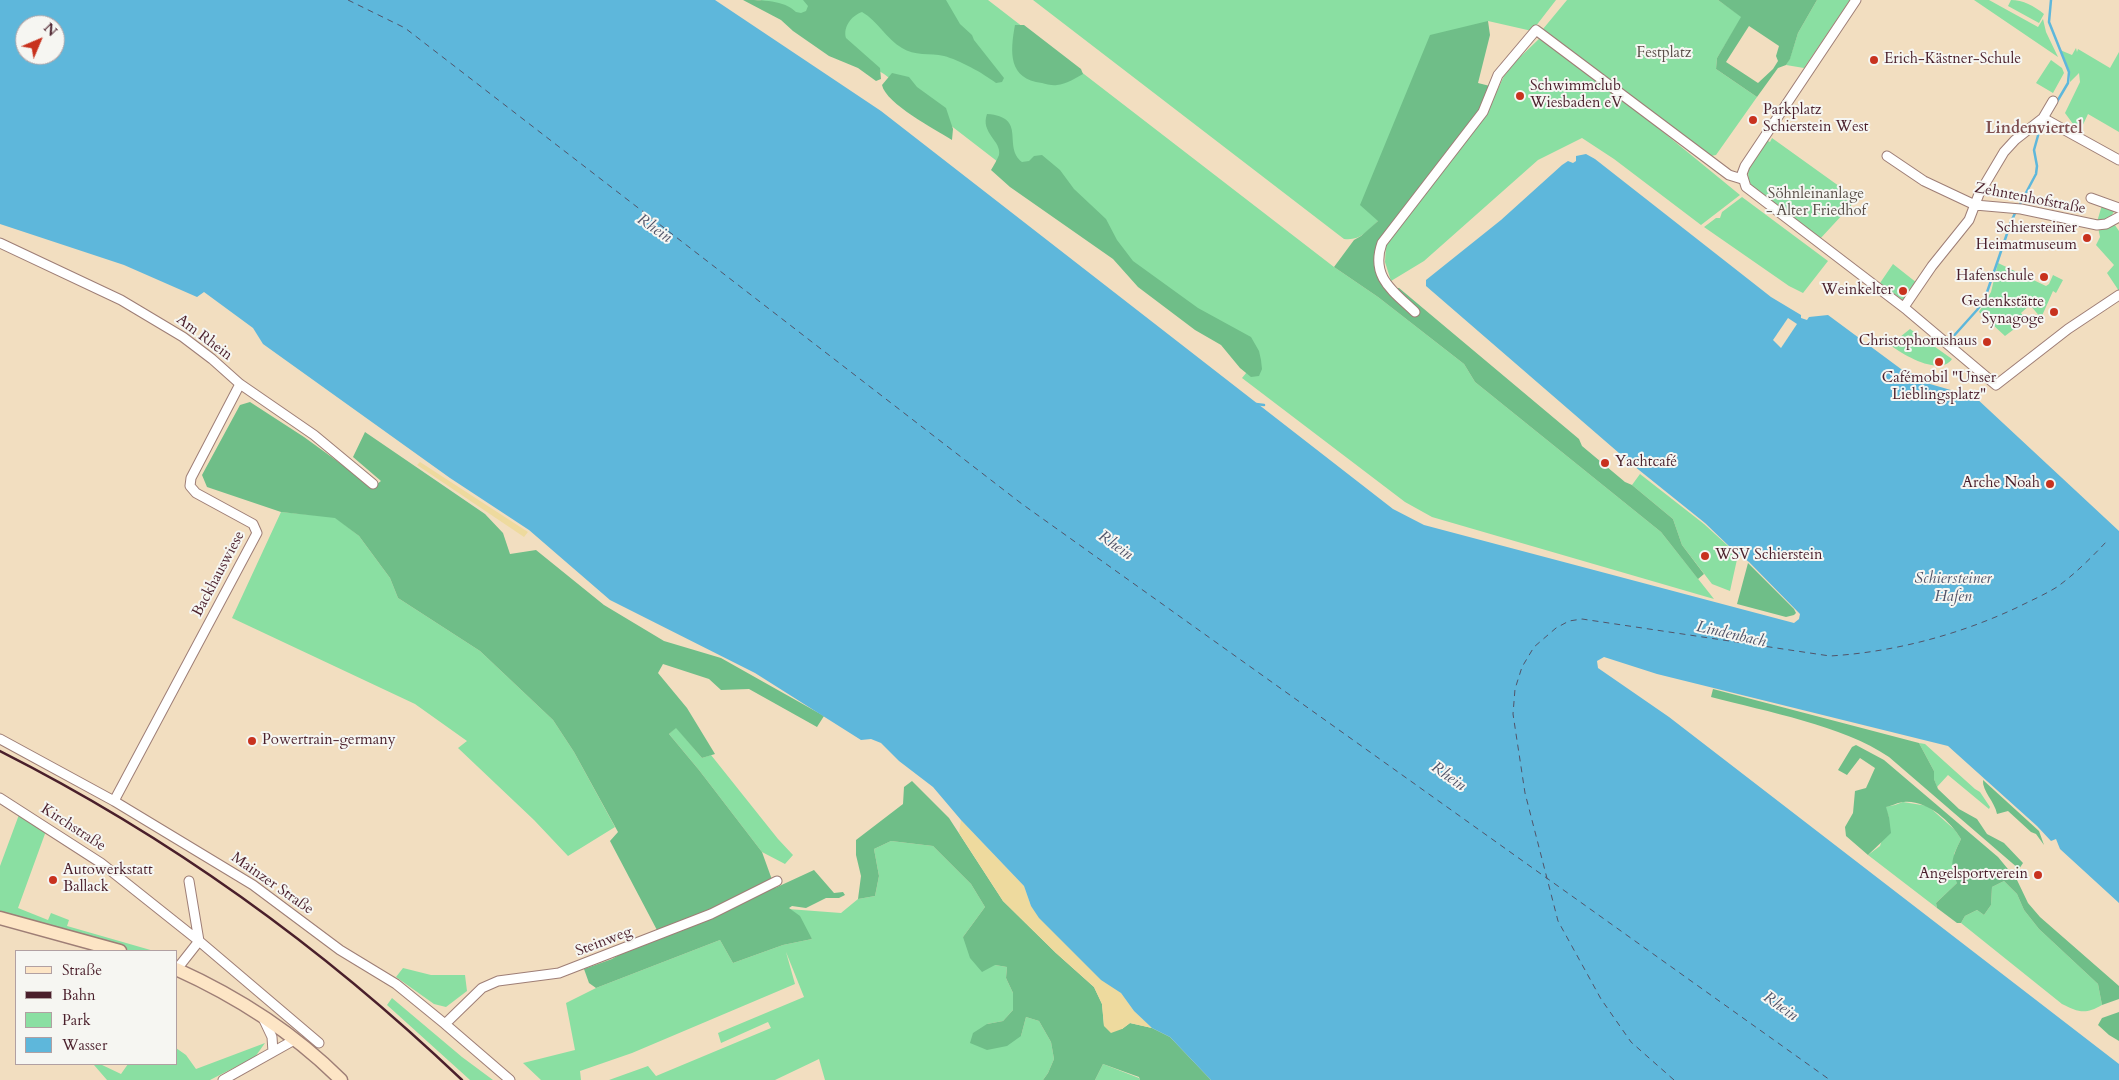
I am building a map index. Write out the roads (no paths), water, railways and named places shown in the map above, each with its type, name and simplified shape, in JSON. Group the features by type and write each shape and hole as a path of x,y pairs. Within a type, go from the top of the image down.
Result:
{"main road":[{"path":"0,918 116,950"},
{"path":"178,970 210,984 260,1014 296,1039 341,1080"}],"street":[{"path":"1856,0 1749,159 1743,170 1742,179 1749,190 1905,305 1996,385 2068,329 2119,296"},
{"path":"1415,312 1388,287 1381,276 1378,256 1382,243 1483,112 1498,75 1536,30 1729,176 1742,179"},
{"path":"1905,305 1937,260 1969,220 1979,194 2010,145 2047,120 2053,101"},
{"path":"2047,120 2119,160"},
{"name":"Zehntenhofstraße","path":"1887,156 1924,181 1974,205 2017,209 2094,225 2117,222"},
{"path":"2091,198 2119,208"},
{"name":"Am Rhein","path":"0,243 121,300 160,322 212,359 240,384 314,435 373,484"},
{"name":"Backhauswiese","path":"114,801 257,533 253,524 196,493 190,486 191,478 240,384"},
{"name":"Mainzer Straße","path":"0,739 114,801 253,885 340,950 396,984 510,1080"},
{"name":"Kirchstraße","path":"0,798 101,863 198,941 319,1044"},
{"path":"178,966 198,941 189,881"},
{"name":"Steinweg","path":"445,1024 482,988 498,980 559,973 711,914 776,881"},
{"path":"260,1014 272,1037 272,1052"},
{"path":"223,1080 296,1039"}],"water":[{"path":"0,0 715,0 881,111 1393,509 1424,525 1794,623 1799,619 1800,614 1749,562 1705,523 1634,466 1426,286 1426,280 1501,220 1562,165 1568,161 1573,163 1576,161 1576,156 1586,154 1595,159 1771,297 1801,315 1801,318 1807,320 1809,317 1828,315 1901,369 1905,369 1905,372 1928,376 1930,384 1975,397 2119,531 2119,903 2060,849 2056,839 2051,841 2037,826 1948,746 1657,674 1604,657 1597,661 1598,668 1669,717 2119,1064 2119,1080 1211,1080 1170,1037 1152,1028 1134,1011 1121,993 1101,980 1039,918 1031,906 1024,886 961,820 933,787 899,761 881,743 871,739 861,740 755,673 610,600 529,530 450,478 263,344 253,328 204,292 197,297 124,265 0,224"}],"waterway":[{"name":"Lindenbach","path":"2019,206 2036,174 2037,166 2034,150 2039,132 2068,83 2069,72 2049,22 2051,0"},
{"name":"Lindenbach","path":"1951,339 1984,301 2016,211"},
{"path":"1256,404 1264,405"}],"railway":[{"path":"0,751 63,784 125,820 185,858 243,899 356,985 462,1080"}],"place":[{"name":"Erich-Kästner-Schule","path":"1874,60"},
{"name":"Schwimmclub Wiesbaden eV","path":"1520,96"},
{"name":"Parkplatz Schierstein West","path":"1753,120"},
{"name":"Schiersteiner Heimatmuseum","path":"2087,238"},
{"name":"Hafenschule","path":"2044,277"},
{"name":"Weinkelter","path":"1903,291"},
{"name":"Gedenkstätte Synagoge","path":"2054,312"},
{"name":"Christophorushaus","path":"1987,342"},
{"name":"Cafémobil \"Unser Lieblingsplatz\"","path":"1939,362"},
{"name":"Yachtcafé","path":"1605,463"},
{"name":"Arche Noah","path":"2050,484"},
{"name":"WSV Schierstein","path":"1705,556"},
{"name":"Powertrain-germany","path":"252,741"},
{"name":"Angelsportverein","path":"2038,875"},
{"name":"Autowerkstatt Ballack","path":"53,880"}],"district":[{"name":"Lindenviertel","path":"2034,129"}],"park label":[{"name":"Festplatz","path":"1664,54"},
{"name":"Söhnleinanlage - Alter Friedhof","path":"1816,204"}],"water label":[{"name":"Rhein","path":"654,229"},
{"name":"Rhein","path":"1115,546"},
{"name":"Schiersteiner Hafen","path":"1953,588"},
{"name":"Rhein","path":"1448,777"},
{"name":"Rhein","path":"1780,1007"}]}
